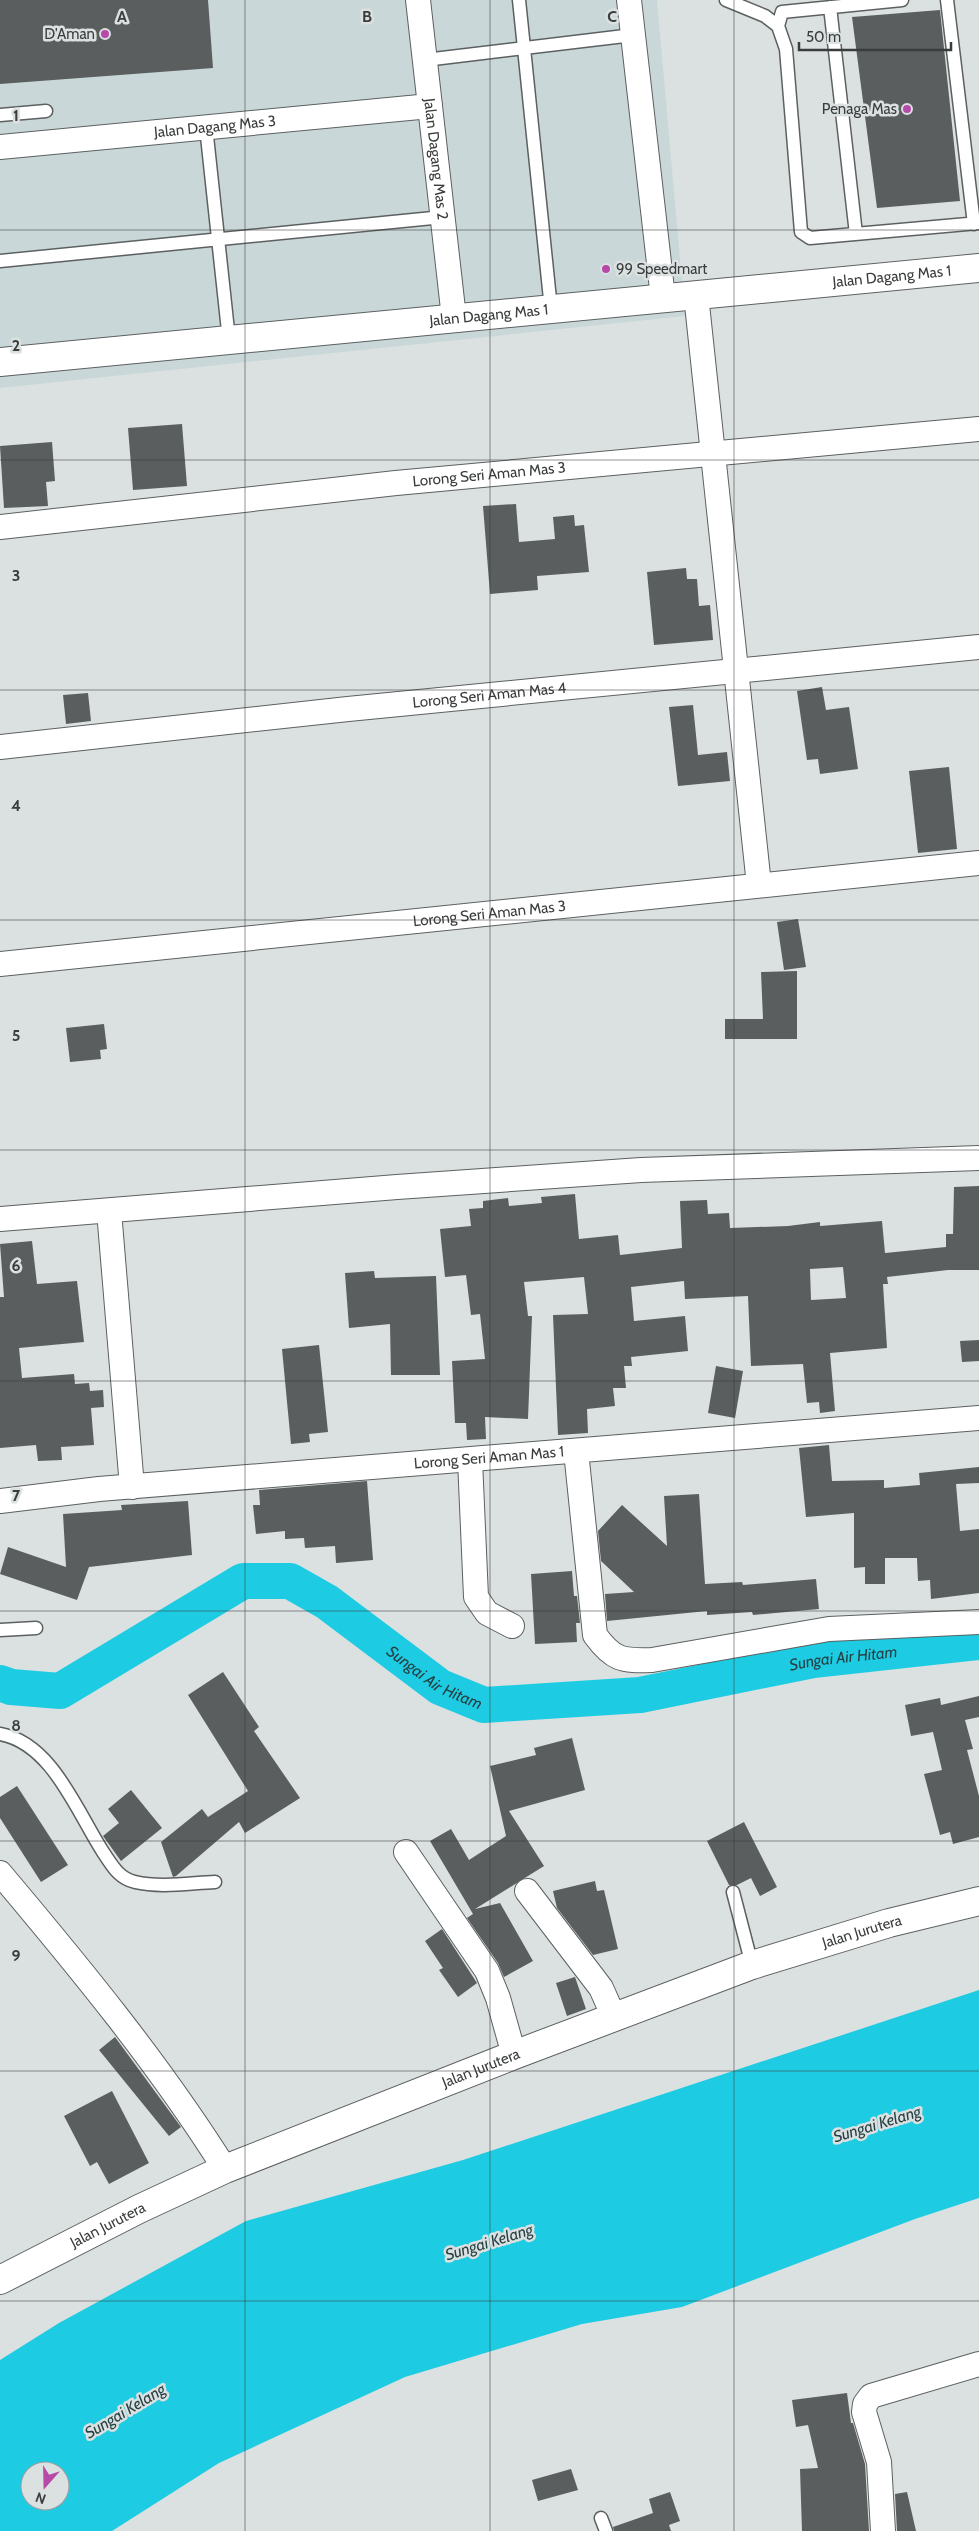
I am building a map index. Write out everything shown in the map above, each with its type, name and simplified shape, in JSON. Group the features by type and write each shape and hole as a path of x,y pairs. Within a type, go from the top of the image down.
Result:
{"street":[{"name":"Jalan Dagang Mas 2","path":"418,0 454,318"},
{"path":"629,0 663,298"},
{"name":"Jalan Dagang Mas 3","path":"0,146 430,106"},
{"name":"Jalan Dagang Mas 1","path":"0,362 979,268"},
{"path":"696,295 759,885"},
{"name":"Lorong Seri Aman Mas 3","path":"0,527 396,483 979,429"},
{"name":"Lorong Seri Aman Mas 4","path":"0,747 348,709 979,647"},
{"name":"Lorong Seri Aman Mas 3","path":"0,964 979,863"},
{"path":"0,1219 406,1186 641,1170 979,1158"},
{"path":"109,1211 132,1487"},
{"name":"Lorong Seri Aman Mas 1","path":"0,1501 132,1487 979,1418"},
{"path":"576,1451 595,1635 608,1653 628,1661 652,1660 829,1629 979,1622"},
{"path":"470,1460 476,1597 487,1613 512,1626"},
{"path":"406,1852 487,1971 498,1998 514,2055"},
{"path":"0,1873 92,1982 195,2122 225,2169"},
{"path":"527,1891 601,1988 614,2017"},
{"name":"Jalan Jurutera","path":"0,2280 139,2209 225,2169 514,2055 752,1965 890,1923 979,1901"},
{"path":"883,2531 878,2462 864,2412 865,2404 870,2396 979,2364"}],"lane":[{"path":"519,0 551,309"},
{"path":"726,0 765,16 778,26 786,49 801,232 810,238 977,223 947,0"},
{"path":"778,26 782,12 902,0"},
{"path":"830,7 856,234"},
{"path":"424,60 633,34"},
{"path":"0,115 46,111"},
{"path":"206,127 229,340"},
{"path":"0,261 443,217"},
{"path":"0,1630 36,1628"},
{"path":"0,1734 13,1737 44,1761 62,1781 87,1827 117,1874 134,1882 152,1884 215,1882"},
{"path":"733,1892 752,1965"},
{"path":"601,2518 606,2531"}],"shaded area":[{"path":"0,0 657,0 685,316 0,388"}],"water":[{"name":"Sungai Kelang","path":"979,1990 979,2198 915,2219 682,2307 582,2324 405,2377 219,2463 112,2531 0,2531 0,2360 59,2323 246,2221 463,2160"}],"building":[{"name":"D'Aman","path":"0,0 208,0 213,68 0,84"},
{"name":"Penaga Mas","path":"940,10 960,201 877,208 852,17"},
{"path":"182,424 187,486 133,490 128,428"},
{"path":"52,442 55,481 46,482 48,506 4,508 0,446"},
{"path":"516,504 519,542 555,539 553,517 574,515 575,526 584,525 589,572 537,576 538,590 490,594 483,506"},
{"path":"686,568 687,579 697,579 699,606 710,605 713,640 654,645 647,572"},
{"path":"822,687 826,710 849,707 858,769 820,774 818,759 807,760 797,691"},
{"path":"88,693 91,721 66,724 63,695"},
{"path":"693,705 698,755 727,752 730,781 678,786 669,707"},
{"path":"949,767 957,849 918,853 909,771"},
{"path":"798,919 806,967 784,970 777,922"},
{"path":"797,971 797,1039 725,1039 725,1019 763,1019 761,972"},
{"path":"104,1024 107,1049 100,1050 101,1059 70,1062 66,1028"},
{"path":"979,1186 979,1270 948,1270 887,1277 888,1284 883,1284 887,1348 830,1353 835,1411 820,1413 819,1402 807,1403 803,1364 751,1366 748,1296 685,1299 684,1281 631,1287 634,1321 685,1316 688,1351 631,1357 632,1366 624,1366 626,1388 613,1388 615,1406 587,1409 588,1433 558,1435 553,1315 588,1314 584,1277 524,1282 528,1316 532,1316 528,1419 485,1417 486,1439 467,1440 466,1423 455,1423 452,1361 485,1359 480,1314 471,1315 466,1275 445,1277 440,1229 471,1226 469,1209 483,1208 483,1201 508,1198 509,1206 542,1203 541,1197 575,1194 579,1239 618,1235 620,1255 682,1248 680,1201 707,1200 708,1214 729,1213 730,1228 788,1226 820,1222 820,1226 882,1221 885,1253 946,1247 946,1234 953,1234 954,1187","holes":["843,1267 846,1298 811,1300 810,1269"]},
{"path":"32,1241 37,1284 77,1281 84,1342 19,1348 22,1378 74,1374 75,1384 89,1383 90,1391 103,1390 104,1407 91,1408 94,1445 61,1447 62,1460 38,1461 36,1445 0,1448 0,1297 4,1297 0,1244"},
{"path":"374,1271 375,1278 436,1276 440,1375 391,1375 390,1324 349,1328 345,1273"},
{"path":"979,1340 979,1361 962,1362 960,1341"},
{"path":"319,1345 328,1432 309,1434 310,1442 291,1444 282,1349"},
{"path":"716,1366 743,1371 735,1418 708,1413"},
{"path":"829,1445 832,1481 884,1480 884,1488 920,1485 919,1473 979,1467 979,1483 956,1484 960,1531 979,1529 979,1593 931,1599 930,1580 918,1581 917,1558 885,1558 885,1584 865,1584 865,1567 854,1568 854,1513 806,1517 799,1448"},
{"path":"367,1481 373,1560 336,1563 335,1546 305,1548 304,1538 285,1539 285,1531 256,1534 253,1505 260,1505 259,1490"},
{"path":"699,1494 705,1584 742,1582 743,1585 816,1579 819,1609 753,1615 752,1612 707,1615 707,1611 607,1621 605,1594 634,1592 601,1561 598,1531 622,1505 667,1546 664,1496"},
{"path":"188,1501 192,1555 89,1567 77,1600 0,1574 8,1547 66,1567 63,1514 122,1510 121,1505"},
{"path":"572,1571 574,1596 577,1596 580,1623 576,1623 577,1642 535,1644 531,1574"},
{"path":"223,1672 259,1727 254,1731 300,1798 245,1833 239,1822 173,1877 161,1842 202,1809 208,1817 248,1791 188,1695"},
{"path":"979,1696 979,1717 965,1720 973,1749 967,1750 979,1796 979,1837 953,1844 950,1832 940,1835 924,1774 942,1770 933,1732 911,1736 905,1705 940,1698 941,1705"},
{"path":"572,1738 585,1790 509,1811 544,1866 475,1909 500,1903 533,1961 504,1977 498,1963 467,1918 473,1914 430,1841 451,1829 469,1860 506,1836 490,1766 536,1755 534,1748"},
{"path":"17,1786 68,1865 41,1882 0,1818 0,1797"},
{"path":"131,1790 162,1828 121,1861 103,1836 119,1823 108,1809"},
{"path":"744,1822 777,1887 760,1896 751,1878 737,1885 729,1885 707,1841"},
{"path":"595,1881 597,1891 604,1890 618,1949 593,1955 557,1908 553,1891"},
{"path":"442,1929 477,1983 458,1997 439,1970 443,1968 425,1941"},
{"path":"575,1977 586,2009 567,2016 556,1983"},
{"path":"115,2037 181,2127 169,2136 99,2050"},
{"path":"112,2091 149,2163 109,2184 97,2162 90,2166 64,2116"},
{"path":"847,2393 851,2423 853,2423 865,2464 869,2531 802,2531 800,2469 818,2468 808,2425 796,2427 792,2400"},
{"path":"571,2469 578,2490 538,2501 532,2480"},
{"path":"670,2492 680,2521 669,2525 671,2531 614,2531 613,2527 653,2513 649,2499"},
{"path":"907,2492 916,2531 897,2531 895,2494"}],"waterway":[{"name":"Sungai Air Hitam","path":"0,1683 11,1687 60,1691 243,1581 290,1581 327,1602 440,1687 484,1705 640,1695 813,1660 979,1642"}],"place":[{"name":"D'Aman","path":"105,34"},
{"name":"Penaga Mas","path":"907,109"},
{"name":"99 Speedmart","path":"606,269"}]}
